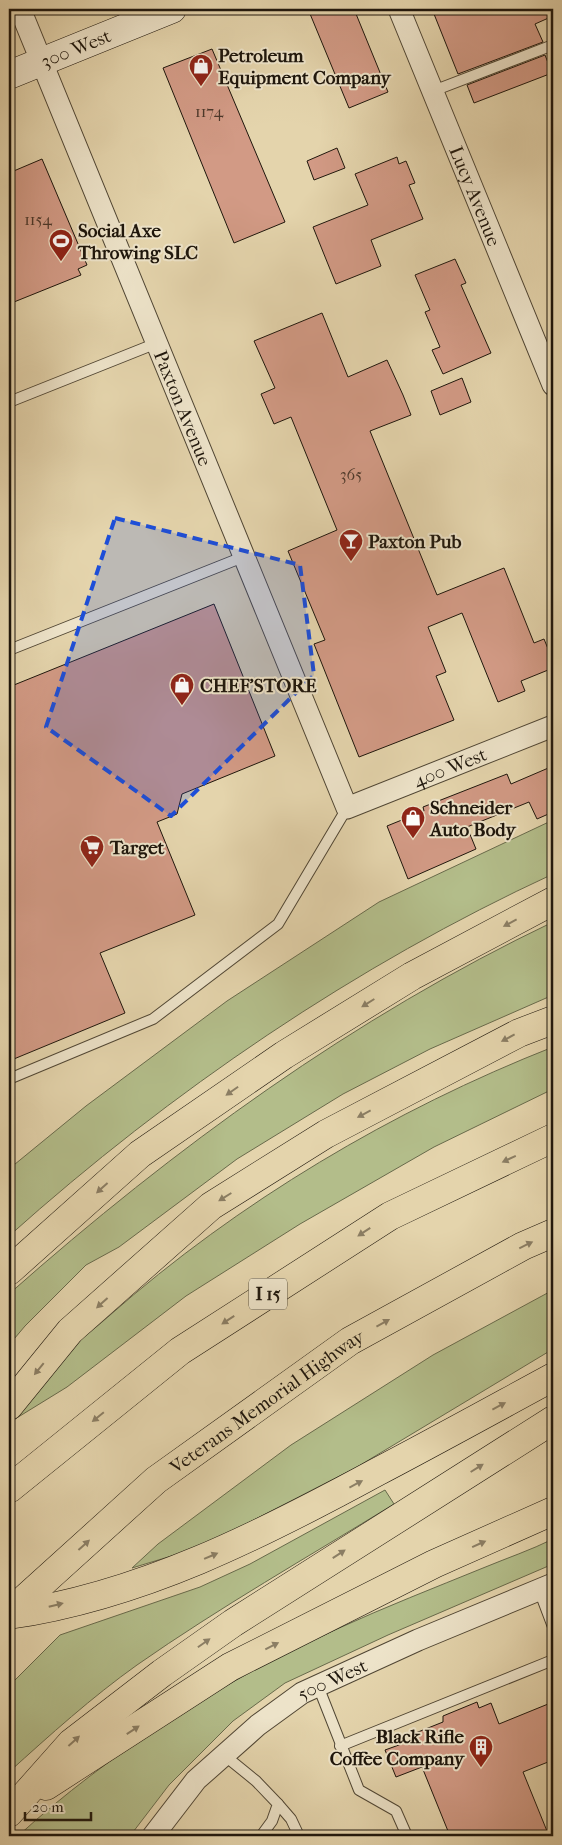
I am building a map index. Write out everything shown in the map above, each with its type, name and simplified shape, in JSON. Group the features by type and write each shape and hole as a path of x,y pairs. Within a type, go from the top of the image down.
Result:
{"highway":[{"path":"9,1271 140,1154 284,1055 412,976 553,901"},
{"path":"9,1406 70,1331 211,1206 326,1134 519,1033 553,1020"},
{"name":"I 15","path":"9,1490 180,1351 390,1216 553,1138"},
{"name":"Veterans Memorial Highway","path":"9,1614 156,1480 350,1341 523,1246 553,1233"},
{"path":"9,1614 121,1590 208,1558 289,1520 553,1377"},
{"path":"14,1809 72,1743 162,1673 241,1617 553,1420"},
{"path":"14,1809 230,1667 434,1564 553,1511"}],"main road":[{"name":"300 West","path":"9,75 172,9"}],"street":[{"name":"Paxton Avenue","path":"20,9 346,808"},
{"name":"Lucy Avenue","path":"399,9 553,385"},
{"name":"400 West","path":"346,808 553,726"},
{"name":"500 West","path":"153,1836 196,1780 258,1725 302,1693 418,1640 546,1587"}],"lane":[{"path":"433,91 553,44"},
{"path":"9,402 157,343"},
{"path":"9,650 243,557"},
{"path":"9,1079 154,1019 278,924 346,808"},
{"path":"546,1587 553,1627"},
{"path":"340,1746 553,1660"},
{"path":"318,1686 340,1746 360,1790 396,1811 407,1836"},
{"path":"224,1755 256,1781 278,1804 291,1819 299,1836"},
{"path":"261,1836 272,1821 278,1804"}],"highlighted area":[{"path":"115,518 300,565 314,675 171,816 46,727"}],"green space":[{"path":"553,820 553,874 480,910 408,949 337,990 268,1035 200,1082 135,1131 9,1236 9,1169 86,1106 227,1001 379,902"},
{"path":"553,922 553,995 430,1049 343,1094 237,1159 119,1247 86,1265 25,1326 9,1345 9,1294 72,1240 201,1137 337,1043 407,1000 479,959"},
{"path":"553,1047 553,1089 434,1147 300,1224 186,1296 67,1387 15,1419 43,1376 69,1350 159,1274 264,1197 319,1162 376,1130 493,1072"},
{"path":"553,1290 553,1349 357,1467 201,1547 132,1568 158,1544 291,1445 433,1355"},
{"path":"385,1490 394,1504 232,1603 137,1665 88,1703 9,1772 9,1686 60,1635 200,1587 250,1564"},
{"path":"553,1539 553,1564 388,1635 285,1683 233,1721 169,1785 130,1836 18,1836 53,1805 129,1747 169,1720 252,1671 355,1621"}],"building":[{"path":"308,9 354,9 388,92 349,108"},
{"path":"432,9 553,9 553,16 535,24 543,42 458,74"},
{"path":"212,49 285,222 234,243 163,68"},
{"path":"545,55 552,73 474,103 467,85"},
{"path":"337,148 345,168 314,180 307,161"},
{"path":"397,157 399,164 406,161 415,183 409,185 423,219 371,240 381,266 336,284 313,227 368,205 355,174"},
{"path":"42,159 87,265 78,269 81,275 9,304 9,173"},
{"path":"455,259 466,283 461,285 491,353 443,374 432,350 440,347 425,312 430,310 415,275"},
{"path":"322,313 348,377 387,360 403,395 411,415 370,431 437,595 504,568 534,643 544,639 553,661 553,668 521,681 525,691 498,702 462,613 428,627 446,672 436,676 454,720 359,757 314,644 325,640 288,551 337,530 291,417 274,424 261,394 275,388 254,341"},
{"path":"462,378 471,402 440,415 431,391"},
{"name":"Target","path":"214,604 275,756 182,794 177,814 157,822 195,915 100,953 125,1013 9,1061 9,687"},
{"path":"553,766 553,812 537,819 529,802 467,827 476,849 408,879 387,826 424,811 423,807 507,774 511,784"},
{"name":"Black Rifle Coffee Company","path":"477,1702 479,1708 491,1703 499,1724 553,1702 553,1760 523,1772 549,1836 450,1836 422,1767 396,1777 385,1750 410,1741 408,1736 443,1722 443,1716"}],"place":[{"name":"Petroleum Equipment Company","path":"201,87"},
{"name":"Social Axe Throwing SLC","path":"61,262"},
{"name":"Paxton Pub","path":"351,562"},
{"name":"CHEF'STORE","path":"182,706"},
{"name":"Schneider Auto Body","path":"413,839"},
{"name":"Target","path":"92,868"},
{"name":"Black Rifle Coffee Company","path":"481,1768"}]}
